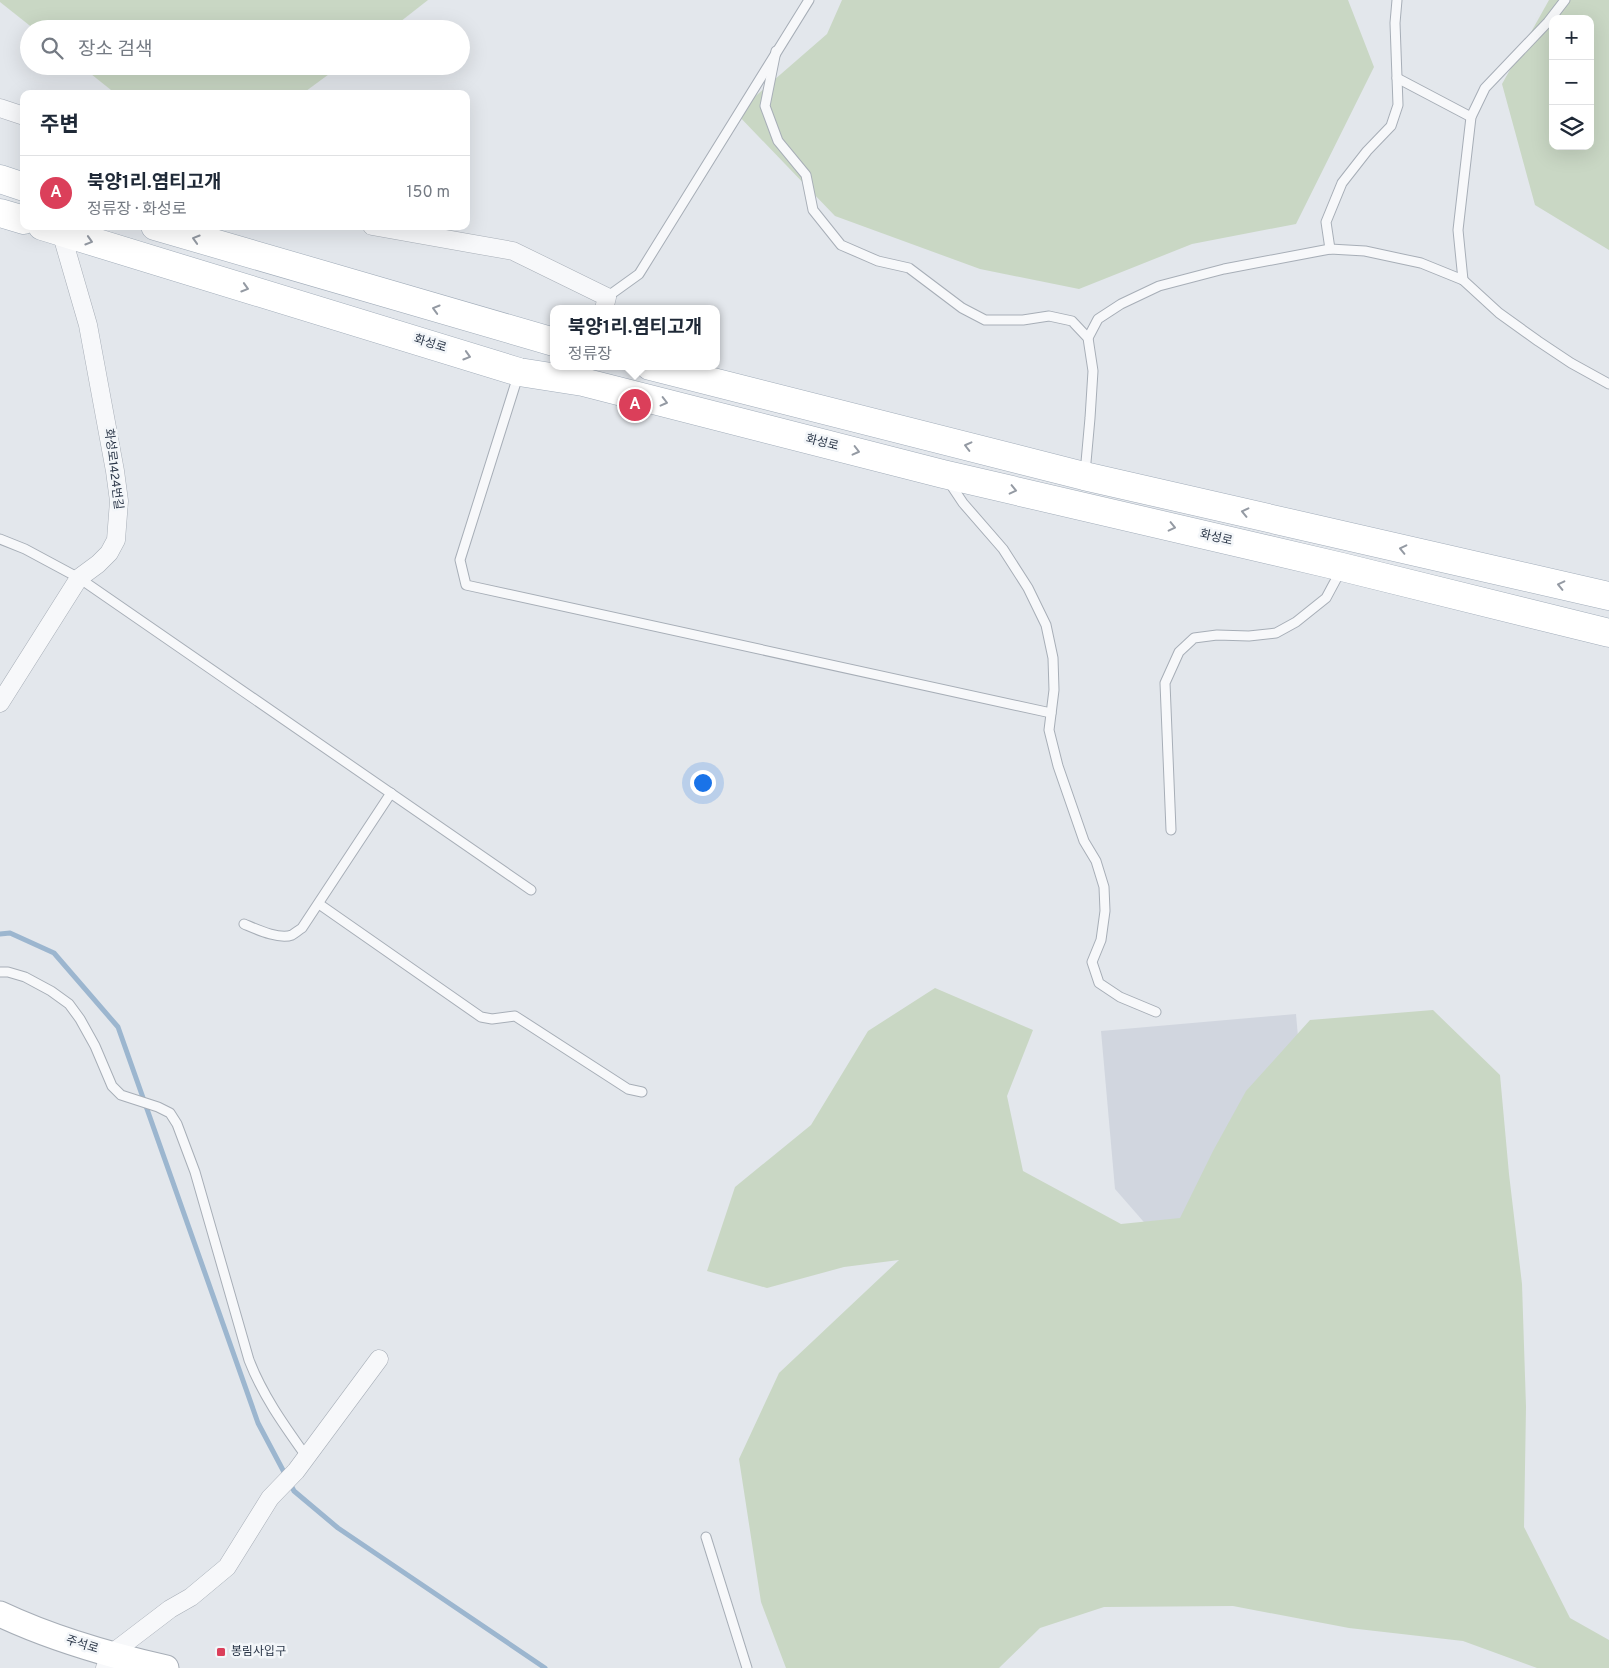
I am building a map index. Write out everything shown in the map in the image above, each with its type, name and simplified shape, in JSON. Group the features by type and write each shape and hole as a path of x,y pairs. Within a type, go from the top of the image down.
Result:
{"main road":[{"path":"0,179 20,185"},
{"path":"0,213 20,219"},
{"name":"화성로","path":"55,230 519,372 585,374 943,474 1342,567 1609,633"},
{"path":"169,230 550,341"},
{"path":"666,370 1084,476 1609,596"},
{"name":"주석로","path":"0,1614 108,1661 166,1668"}],"street":[{"path":"0,108 20,115"},
{"name":"화성로1424번길","path":"0,703 79,578 109,553 116,540 119,502 92,343 52,230"},
{"path":"395,230 513,251 606,303"},
{"path":"108,1661 170,1609 191,1597 227,1567 270,1498 301,1464 379,1359"}],"lane":[{"path":"606,303 638,274 809,0"},
{"path":"1330,249 1326,222 1342,183 1391,126 1398,105 1395,23 1397,0"},
{"path":"1463,280 1458,230 1471,117 1485,88 1548,22 1565,0"},
{"path":"776,51 765,106 778,141 806,175 813,210 841,245 878,261 909,268 962,308 985,320 1023,320 1049,316 1072,321 1088,338 1093,371 1084,476"},
{"path":"1397,78 1471,117"},
{"path":"1088,338 1098,319 1121,304 1159,286 1224,269 1330,249 1365,251 1421,263 1463,280 1499,313 1538,341 1571,363 1609,384"},
{"path":"519,372 460,560 466,585 1051,713"},
{"path":"943,474 963,503 1003,549 1028,588 1046,624 1053,658 1054,690 1049,730 1058,766 1084,841 1096,861 1104,887 1105,911 1101,940 1092,962 1098,983 1120,997 1156,1012"},
{"path":"0,539 25,548 79,578 531,890"},
{"path":"1171,830 1165,682 1179,652 1194,638 1217,635 1249,636 1276,633 1296,622 1326,598 1342,567"},
{"path":"244,924 264,932 281,935 291,935 302,928 391,793"},
{"path":"318,904 481,1016 492,1019 515,1016 628,1089 642,1092"},
{"path":"0,972 8,972 25,977 69,1004 95,1046 112,1086 121,1095 170,1113 177,1124 195,1172 249,1360 258,1383 301,1464"},
{"path":"706,1537 747,1668"}],"shaded area":[{"path":"1296,1014 1320,1291 1212,1300 1115,1189 1101,1031"}],"green space":[{"path":"0,0 428,0 402,20 23,20"},
{"path":"842,0 1348,0 1374,67 1296,224 1192,244 1079,289 980,269 835,216 736,113 827,34"},
{"path":"1549,0 1609,0 1609,250 1535,205 1502,84"},
{"path":"92,75 328,75 307,90 111,90"},
{"path":"935,988 1033,1030 1007,1096 1023,1171 1121,1224 1180,1218 1213,1151 1246,1091 1310,1020 1433,1010 1500,1075 1522,1284 1526,1407 1524,1527 1570,1618 1609,1640 1609,1668 1537,1668 1463,1641 1349,1628 1233,1606 1104,1607 1040,1628 999,1668 786,1668 761,1602 739,1459 779,1373 899,1260 844,1267 767,1288 707,1271 735,1187 811,1125 868,1031"}],"waterway":[{"path":"0,934 10,933 54,953 118,1027 258,1423 294,1491 338,1528 545,1668"}],"place":[{"name":"북양1리.염티고개","path":"635,405"},
{"name":"봉림사입구","path":"221,1652"}]}
